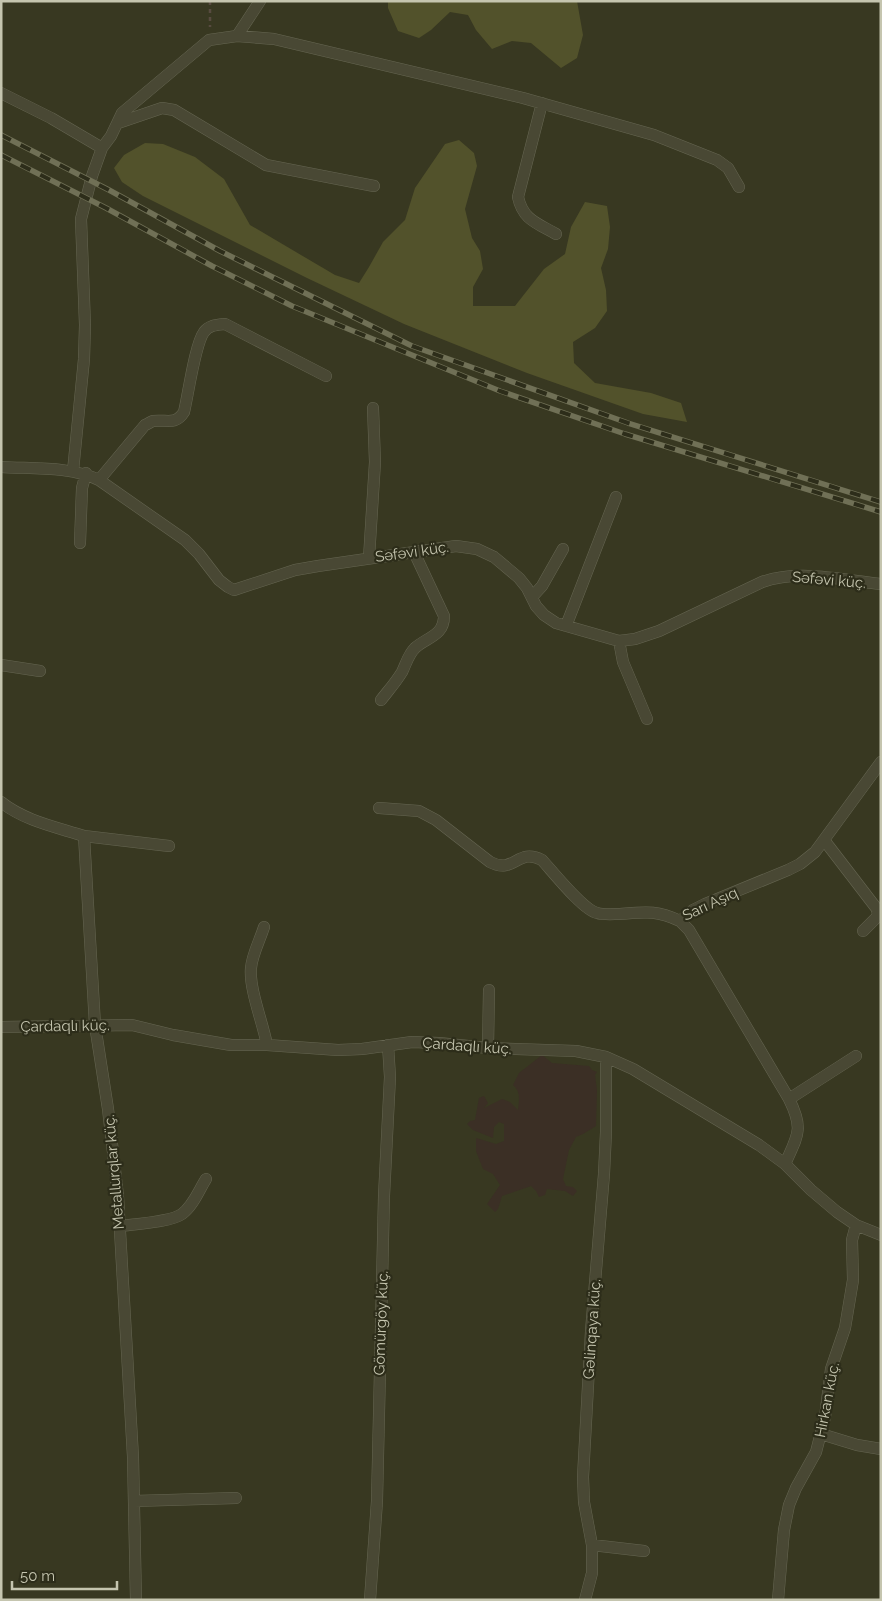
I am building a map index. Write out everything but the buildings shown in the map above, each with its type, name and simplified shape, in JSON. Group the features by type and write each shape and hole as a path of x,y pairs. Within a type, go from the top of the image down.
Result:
{"street":[{"path":"237,36 260,1"},
{"path":"73,471 84,359 81,219 92,176 102,148 122,113 209,40 237,36 274,39 542,103 654,135 717,160 728,168 739,187"},
{"path":"1,93 51,118 102,148"},
{"path":"542,103 518,197 520,208 531,220 556,234"},
{"path":"118,122 162,108 174,110 266,165 374,186"},
{"path":"99,480 145,425 153,421 180,419 184,412 198,346 204,332 214,325 225,324 326,376"},
{"path":"369,558 375,462 373,408"},
{"name":"Səfəvi küç.","path":"1,467 86,473 185,540 219,580 234,590 295,570 456,546 476,549 494,557 519,578 536,606 544,615 556,623 619,641 635,639 659,631 762,582 775,578 790,575 808,576 881,584"},
{"path":"80,543 82,488 86,473"},
{"path":"566,626 616,497"},
{"path":"532,597 542,586 562,549"},
{"path":"381,700 395,683 408,656 415,648 442,629 444,622 444,616 414,552"},
{"path":"619,641 623,662 647,720"},
{"path":"1,665 40,671"},
{"name":"Sarı Aşıq","path":"379,808 419,811 436,820 490,862 498,866 506,866 532,855 542,860 587,908 596,913 650,912 664,914 680,921 693,910 705,904 800,864 815,852 880,765"},
{"path":"1,802 10,809 34,821 84,836 169,846"},
{"name":"Metallurqlar küç.","path":"84,836 95,1025 108,1108 120,1226 133,1456 136,1600"},
{"path":"824,840 877,909 878,916 863,931"},
{"path":"680,921 689,930 789,1098 797,1116 798,1131 785,1164"},
{"path":"264,927 251,966 251,980 264,1026 267,1045"},
{"path":"488,1048 489,990"},
{"name":"Çardaqlı küç.","path":"1,1027 132,1025 173,1035 231,1045 362,1050 412,1042 488,1048 576,1051 606,1056 633,1069 759,1145 785,1164 837,1212 856,1226 881,1235"},
{"name":"Gömürgöy küç.","path":"370,1600 377,1501 384,1196 390,1077 388,1045"},
{"name":"Gəlinqaya küç.","path":"585,1600 592,1573 592,1545 584,1502 583,1477 591,1331 604,1174 606,1056"},
{"path":"789,1098 856,1056"},
{"path":"120,1226 174,1218 182,1214 190,1206 206,1179"},
{"name":"Hirkan küç.","path":"778,1600 784,1530 789,1506 796,1488 816,1452 822,1434 831,1369 842,1341 853,1280 852,1240 856,1226"},
{"path":"822,1434 857,1445 881,1449"},
{"path":"134,1502 236,1498"},
{"path":"592,1545 644,1551"}],"path":[{"path":"209,40 210,1"}],"shaded area":[{"path":"388,1 577,1 583,35 577,58 561,68 531,43 512,41 492,49 476,30 468,15 450,12 431,30 419,38 398,31 388,8"},
{"path":"459,140 474,153 477,166 465,209 472,238 480,251 483,269 473,287 473,306 515,306 544,269 565,254 571,227 585,202 607,206 610,227 608,249 601,268 606,290 607,311 595,328 573,342 574,363 595,383 651,393 681,403 687,422 643,414 527,373 404,324 143,196 122,182 114,168 124,155 145,143 163,144 195,157 224,179 250,225 335,275 359,283 383,242 405,220 415,188 445,144"},
{"path":"542,1055 552,1063 589,1066 597,1072 595,1075 597,1090 596,1126 576,1137 569,1150 563,1179 566,1186 573,1187 577,1191 573,1196 565,1191 547,1189 545,1195 539,1197 531,1186 502,1196 498,1209 495,1212 487,1204 500,1185 493,1174 483,1169 476,1151 476,1138 496,1144 504,1141 504,1124 499,1122 494,1127 493,1138 473,1130 467,1124 475,1120 479,1098 484,1096 488,1103 484,1108 502,1099 510,1102 518,1110 518,1093 513,1085 519,1073"}],"railway":[{"path":"1,135 109,190 220,251 412,346 628,423 881,502"},
{"path":"1,155 292,306 500,391 625,434 881,512"}]}
